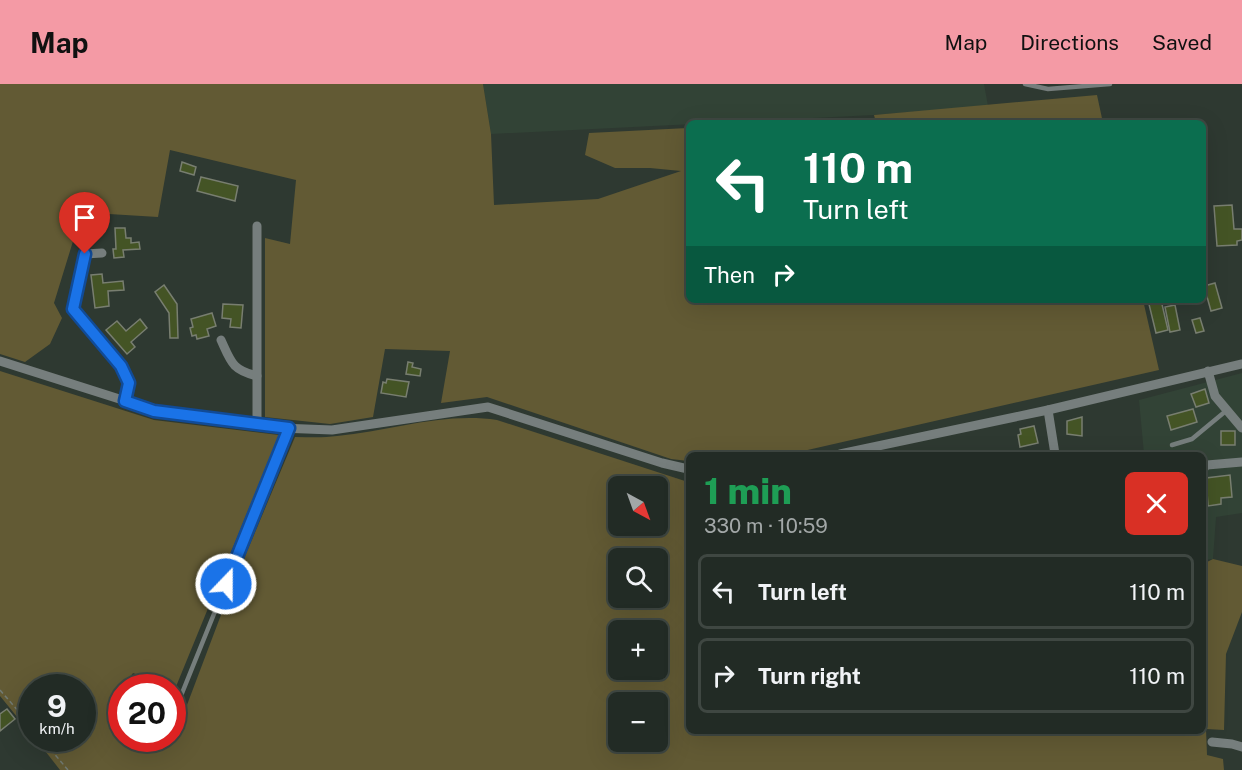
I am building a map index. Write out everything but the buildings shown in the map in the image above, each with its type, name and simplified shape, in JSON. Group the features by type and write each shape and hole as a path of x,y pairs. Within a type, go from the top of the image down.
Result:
{"street":[{"path":"257,425 258,226"},
{"path":"102,253 85,254 73,309 121,366 129,383 125,401"},
{"path":"221,340 230,361 240,372 257,376"},
{"path":"0,361 154,411 257,425 332,430 488,407 662,463 686,469"},
{"path":"849,452 1048,410 1242,363"},
{"path":"1208,371 1215,396 1242,428"},
{"path":"1048,410 1055,452"},
{"path":"1206,469 1242,462"},
{"path":"1232,744 1242,741"},
{"path":"1212,742 1242,747"}],"lane":[{"path":"1025,84 1048,89 1110,84"},
{"path":"1172,445 1192,439 1227,410"},
{"path":"186,683 289,428"}],"path":[{"path":"0,690 18,711"},
{"path":"53,752 68,770"}],"shaded area":[{"path":"0,84 483,84 491,134 494,205 598,199 681,171 615,168 585,155 589,133 686,128 686,303 1144,303 1159,370 799,452 686,452 686,461 671,459 487,397 441,403 450,351 385,349 373,417 330,424 265,417 265,238 290,244 296,180 170,150 158,217 109,214 74,238 54,303 62,318 50,344 25,362 0,354"},
{"path":"483,84 984,84 988,106 773,120 686,120 686,124 491,134"},
{"path":"1097,95 1102,120 875,120 874,115"},
{"path":"0,371 154,420 279,435 181,674 108,674 108,752 186,752 186,708 227,599 295,437 332,437 437,420 477,418 497,420 686,481 686,734 1206,734 1206,729 1207,755 1223,759 1224,770 60,770 46,752 96,752 96,674 18,674 18,718 0,696"},
{"path":"1242,373 1242,513 1216,517 1213,559 1206,560 1206,452 1144,452 1139,400"},
{"path":"1213,559 1242,566 1242,612 1226,654 1224,730 1206,729 1206,562"}],"route":[{"path":"85,254 73,309 121,366 129,383 125,401 154,411 289,428 226,584"}]}
